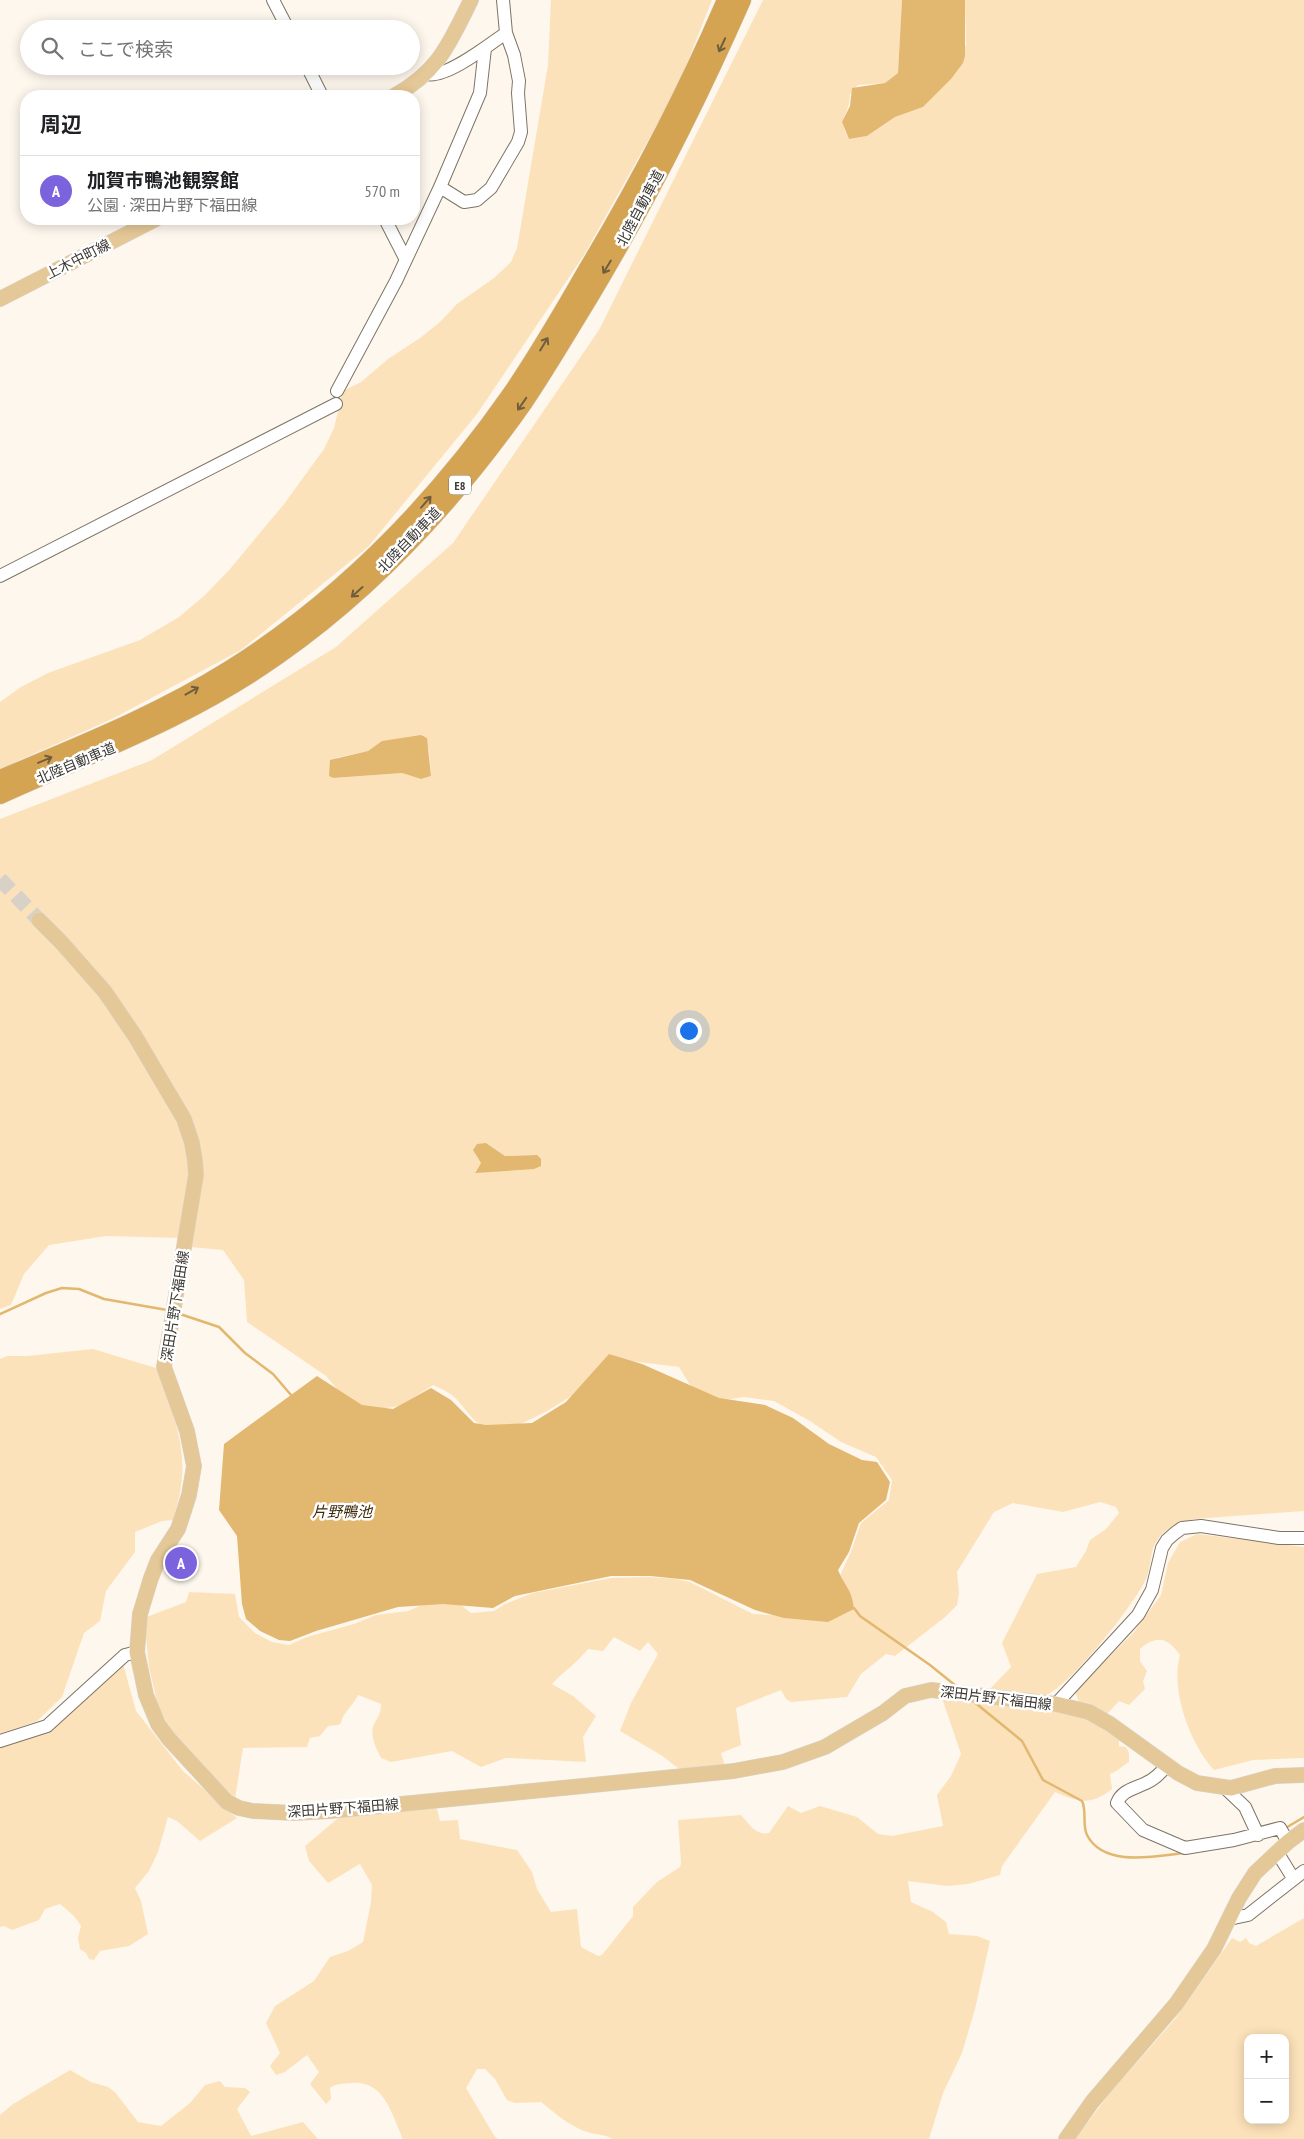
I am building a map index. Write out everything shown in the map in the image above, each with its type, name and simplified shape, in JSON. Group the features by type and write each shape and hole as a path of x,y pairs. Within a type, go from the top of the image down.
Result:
{"highway":[{"name":"北陸自動車道","path":"0,779 141,718 229,670 270,642 339,589 416,514 480,437 542,347 640,178 676,110 726,0"},
{"name":"北陸自動車道","path":"0,795 152,729 235,683 277,656 318,625 393,559 429,521 490,448 524,401 601,277 652,187 689,115 742,0"}],"main road":[{"path":"405,90 427,74 442,54 471,0"},
{"name":"上木中町線","path":"0,299 144,225"},
{"name":"深田片野下福田線","path":"39,920 105,992 135,1036 184,1119 192,1143 196,1175 164,1367 187,1431 194,1466 189,1495 180,1523 158,1560 144,1596 137,1626 137,1652 146,1695 158,1724 169,1739 227,1802 239,1808 253,1811 294,1813 330,1811 734,1771 783,1762 825,1747 883,1713 905,1696 931,1690 1056,1704 1090,1712 1167,1765 1198,1783 1225,1788 1237,1787 1274,1776 1304,1776"},
{"path":"1066,2139 1092,2102 1176,2004 1214,1949 1238,1898 1255,1873 1288,1842 1304,1830"}],"street":[{"path":"273,0 283,20"},
{"path":"440,187 464,202 477,200 491,188 518,142 521,132 519,81 514,55 506,33 503,0"},
{"path":"427,74 432,75 451,68 506,33"},
{"path":"337,391 383,306 440,187 480,93 485,48"},
{"path":"312,75 319,90"},
{"path":"388,225 405,258"},
{"path":"0,576 336,404"},
{"path":"1056,1704 1138,1615 1152,1590 1158,1572 1162,1548 1182,1528 1200,1526 1279,1538 1304,1538"},
{"path":"0,1741 47,1726 125,1655 137,1652"},
{"path":"1167,1765 1155,1777 1130,1789 1119,1798 1117,1803 1143,1830 1185,1848 1258,1835 1280,1828 1288,1842"},
{"path":"1225,1788 1245,1807 1258,1835"},
{"path":"1229,1919 1248,1915 1263,1905 1299,1874 1277,1852"}],"shaded area":[{"path":"551,0 712,0 677,89 584,255 477,414 368,547 241,650 112,719 0,769 0,702 21,687 48,673 140,640 179,617 205,595 230,569 284,504 324,449 334,428 343,391 361,382 388,359 420,338 440,322 457,304 494,278 511,262 517,248 548,65"},
{"path":"763,0 902,0 898,73 885,83 858,85 850,94 844,120 845,131 849,139 867,136 895,117 923,107 951,79 966,45 965,0 1304,0 1304,1511 1194,1519 1169,1529 1161,1535 1155,1544 1146,1579 1140,1591 1115,1626 1066,1681 1052,1692 1041,1697 988,1691 1011,1667 1002,1643 1037,1574 1076,1567 1086,1551 1090,1540 1106,1529 1119,1513 1116,1507 1100,1502 1063,1512 1013,1503 994,1512 957,1572 959,1593 957,1605 944,1618 895,1656 886,1654 861,1674 847,1697 791,1702 786,1699 781,1690 736,1708 741,1745 721,1753 725,1766 682,1771 661,1755 620,1731 631,1703 658,1654 648,1642 640,1651 614,1637 603,1651 588,1649 552,1684 573,1696 596,1716 583,1737 586,1762 506,1758 481,1767 452,1751 391,1762 381,1758 372,1735 373,1727 380,1713 381,1704 358,1695 341,1723 328,1726 320,1736 310,1738 307,1747 243,1748 235,1799 182,1745 159,1710 149,1667 144,1618 186,1602 189,1592 235,1594 239,1617 255,1633 272,1642 289,1645 307,1637 354,1624 376,1615 408,1611 429,1602 453,1599 471,1613 494,1611 505,1604 533,1593 611,1578 649,1577 675,1579 690,1582 753,1614 809,1617 837,1582 861,1523 889,1500 892,1480 876,1457 841,1442 810,1421 774,1401 744,1397 713,1402 698,1398 679,1367 623,1360 554,1407 513,1426 496,1429 482,1426 473,1419 453,1396 433,1385 400,1406 372,1410 353,1408 326,1376 247,1322 244,1280 223,1250 190,1247 180,1238 106,1236 49,1245 24,1274 11,1305 0,1309 0,819 152,760 336,647 453,543 599,330","holes":["399,740 429,749 431,776 421,779 402,773 333,778 329,776 336,758 368,751 382,741","486,1143 505,1156 537,1155 475,1172 481,1163"]},
{"path":"93,1349 156,1368 171,1408 180,1443 182,1478 179,1498 173,1520 162,1521 135,1532 135,1552 106,1591 100,1621 84,1633 62,1697 37,1721 0,1734 0,1359 7,1356 27,1356"},
{"path":"1197,1534 1304,1547 1304,1758 1253,1760 1214,1770 1197,1746 1184,1716 1178,1684 1180,1655 1171,1644 1162,1640 1152,1642 1140,1649 1140,1661 1147,1671 1143,1681 1145,1689 1129,1705 1119,1701 1106,1715 1079,1702 1075,1691 1134,1632 1161,1595 1168,1563 1180,1542"},
{"path":"122,1660 136,1711 183,1771 237,1818 200,1841 177,1821 168,1817 158,1852 149,1871 135,1888 141,1901 148,1934 129,1946 100,1951 94,1960 89,1959 86,1953 80,1949 78,1938 81,1926 74,1916 60,1904 45,1909 39,1920 12,1930 4,1926 0,1927 0,1747 52,1730"},
{"path":"942,1698 1067,1712 1100,1723 1119,1736 1119,1746 1126,1747 1129,1753 1129,1762 1110,1774 1112,1789 1097,1798 1084,1801 1055,1792 1002,1866 1000,1875 968,1884 947,1886 908,1881 911,1902 933,1912 946,1922 949,1934 977,1936 990,1941 975,2009 962,2053 943,2093 929,2139 613,2139 587,2132 574,2126 541,2102 515,2103 507,2100 495,2079 485,2069 477,2069 466,2088 498,2139 403,2139 386,2101 372,2087 352,2083 335,2085 330,2088 331,2099 326,2104 310,2084 319,2072 307,2055 285,2072 276,2075 270,2066 280,2053 266,2023 275,2006 314,1981 330,1957 348,1951 363,1942 371,1902 372,1885 360,1864 328,1883 309,1861 305,1846 343,1814 436,1805 440,1821 458,1820 460,1839 517,1850 532,1872 537,1889 551,1912 577,1909 581,1947 598,1956 602,1955 633,1916 633,1907 657,1882 680,1867 678,1820 741,1815 760,1833 769,1833 788,1806 801,1813 820,1806 857,1817 878,1834 892,1836 943,1826 937,1795 951,1776 961,1754"},
{"path":"1304,1918 1304,2139 1075,2139 1110,2093 1175,2019 1232,1938 1240,1942 1246,1938 1249,1943 1256,1946"},
{"path":"70,2070 91,2082 108,2087 115,2092 138,2122 161,2126 190,2103 205,2085 220,2081 225,2087 245,2088 250,2092 237,2109 251,2136 303,2122 318,2139 0,2139 0,2115 13,2104"}],"water":[{"path":"902,0 965,0 965,56 963,63 951,79 923,107 895,117 867,136 849,139 842,122 850,106 852,88 885,83 898,73"},
{"path":"421,735 427,738 431,776 421,779 402,773 333,778 329,776 330,760 368,751 382,741"},
{"path":"486,1143 505,1156 537,1155 541,1159 541,1166 534,1169 475,1173 481,1163 473,1150 477,1144"},
{"name":"片野鴨池","path":"609,1354 642,1364 719,1398 765,1405 793,1418 829,1444 862,1460 877,1462 890,1482 886,1500 859,1523 849,1552 838,1570 850,1592 854,1609 828,1622 784,1618 755,1610 690,1580 650,1576 611,1576 515,1596 493,1608 443,1604 398,1607 316,1631 290,1641 279,1640 260,1631 246,1619 242,1604 237,1536 219,1510 224,1444 317,1376 362,1405 393,1409 431,1388 451,1400 474,1423 486,1425 532,1423 566,1402"}],"waterway":[{"path":"0,1314 46,1293 62,1288 79,1289 104,1299 167,1310"},
{"path":"177,1313 219,1327 245,1353 273,1374 291,1395"},
{"path":"854,1608 860,1616 930,1665 956,1686"},
{"path":"973,1701 1022,1741 1043,1780 1082,1801 1087,1835 1095,1845 1105,1852 1131,1858 1184,1853"},
{"path":"1284,1829 1304,1817"}],"tunnel":[{"path":"0,879 39,920"}],"place":[{"name":"加賀市鴨池観察館","path":"181,1563"}]}
